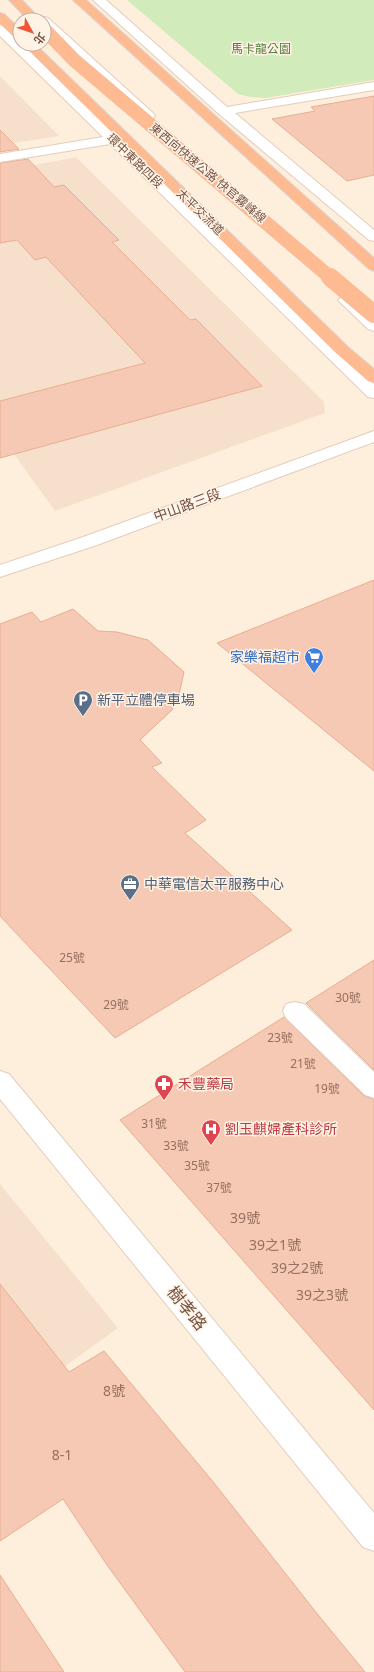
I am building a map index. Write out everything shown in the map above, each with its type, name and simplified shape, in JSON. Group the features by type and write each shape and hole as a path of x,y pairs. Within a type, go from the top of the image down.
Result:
{"highway":[{"path":"16,0 27,12"},
{"path":"79,0 374,266"},
{"path":"0,17 12,28"},
{"name":"東西向快速公路 快官霧峰線","path":"52,37 74,60 374,314"},
{"name":"太平交流道","path":"36,52 342,350 374,378"}],"street":[{"path":"19,0 33,12"},
{"path":"99,0 224,111 374,237"},
{"name":"環中東路四段","path":"0,29 374,393"},
{"path":"52,29 86,58 374,326"},
{"path":"224,111 374,86"},
{"path":"0,158 113,139"},
{"name":"中山路三段","path":"0,572 98,538 374,436"},
{"path":"295,1011 374,1088"},
{"name":"樹孝路","path":"0,1080 374,1536"}],"shaded area":[{"path":"0,76 59,136 0,145"},
{"path":"76,157 324,402 325,413 55,511 0,435 0,172"},
{"path":"0,1184 118,1328 0,1413"}],"green space":[{"name":"馬卡龍公園","path":"127,0 374,0 374,80 265,98 250,97 238,94"}],"building":[{"path":"374,96 374,175 347,181 272,119 315,111 311,107"},
{"path":"0,130 19,149 0,152"},
{"path":"28,159 54,187 64,185 119,240 112,242 190,320 196,319 262,386 0,458 0,401 145,363 46,257 35,260 17,240 0,243 0,163"},
{"path":"374,580 374,771 217,643"},
{"path":"73,609 98,631 117,632 148,640 184,672 178,699 172,710 140,740 162,763 152,767 206,820 185,833 292,930 115,1038 0,916 0,624 32,612 41,622"},
{"path":"374,960 374,1070 306,1003"},
{"path":"284,1017 364,1096 374,1099 374,1410 120,1120"},
{"path":"0,1284 69,1372 104,1351 214,1483 365,1672 185,1672 107,1565 63,1499 0,1541"},
{"path":"0,1575 64,1672 0,1672"}],"place":[{"name":"家樂福超市","path":"314,674"},
{"name":"新平立體停車場","path":"83,717"},
{"name":"中華電信太平服務中心","path":"130,901"},
{"name":"禾豐藥局","path":"164,1101"},
{"name":"劉玉麒婦產科診所","path":"211,1146"}]}
